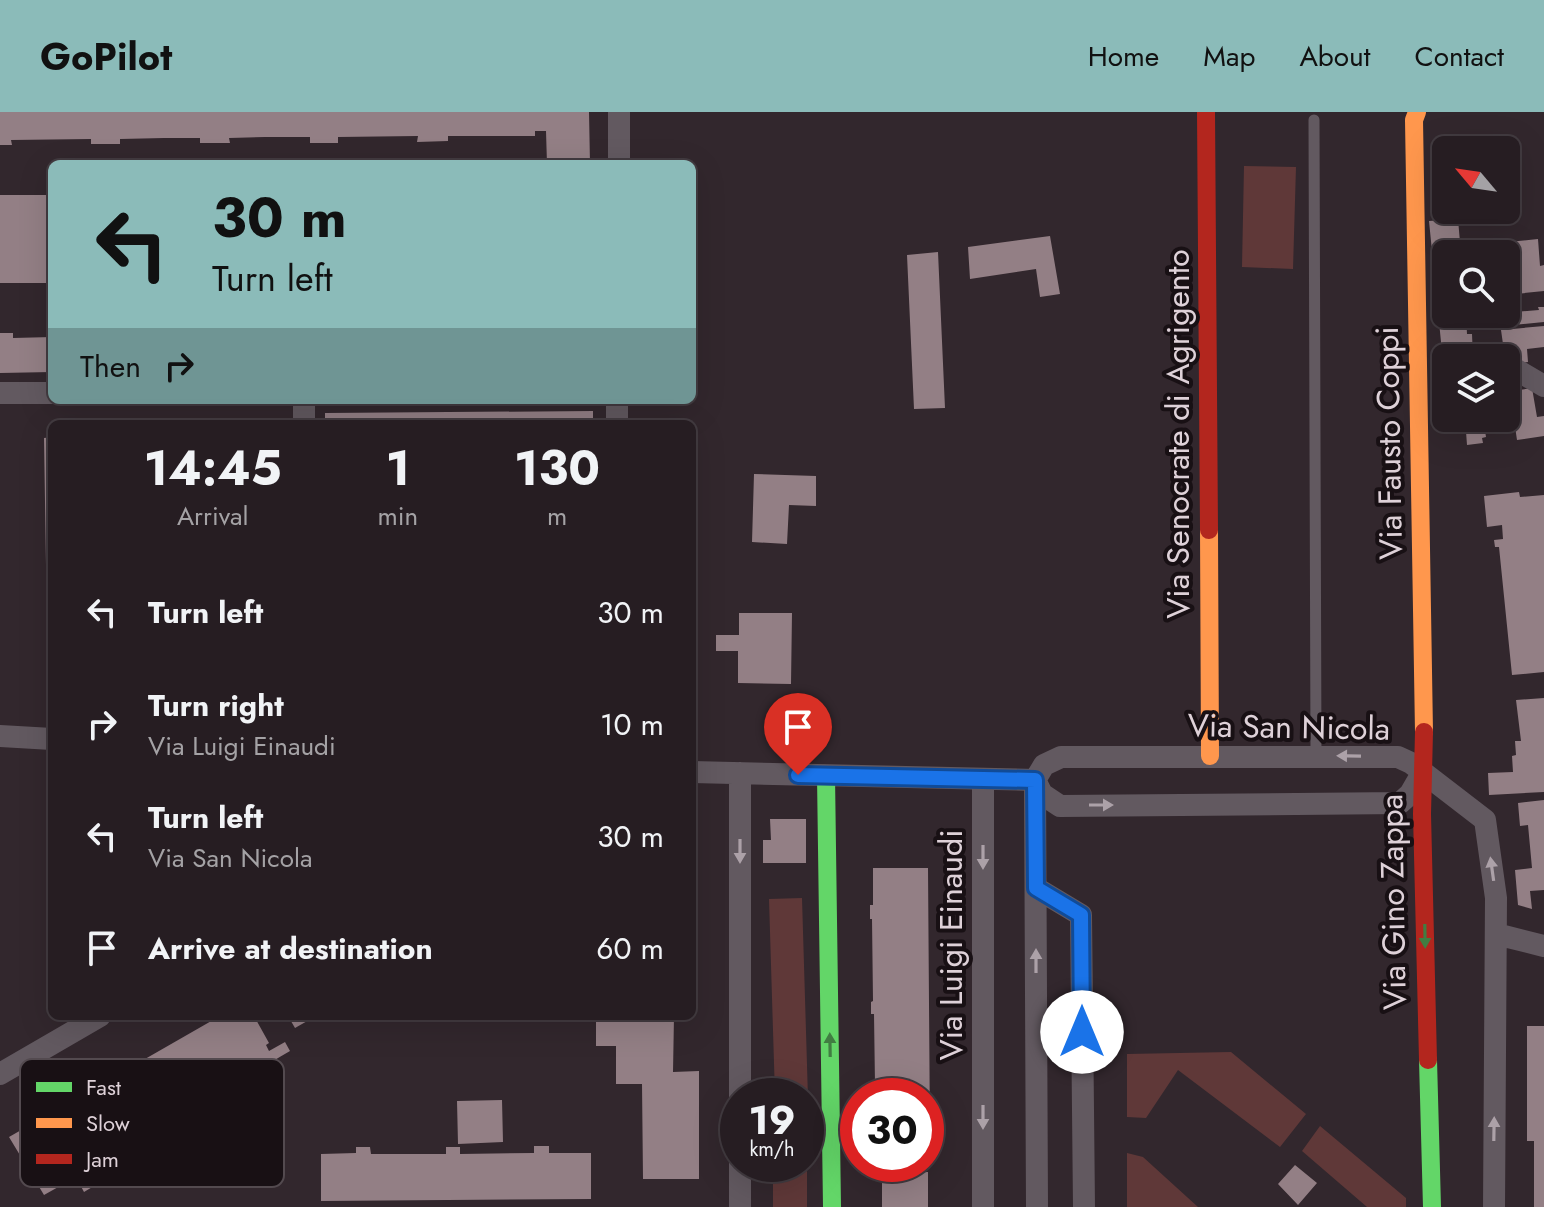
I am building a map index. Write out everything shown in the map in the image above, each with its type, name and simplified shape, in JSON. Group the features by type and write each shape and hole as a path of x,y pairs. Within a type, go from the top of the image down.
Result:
{"street":[{"path":"619,112 619,160"},
{"name":"Via Senocrate di Agrigento","path":"1206,112 1210,756"},
{"name":"Via Fausto Coppi","path":"1417,112 1414,120 1424,729 1422,774"},
{"path":"1520,372 1544,386"},
{"path":"0,393 48,393"},
{"path":"0,736 48,739"},
{"name":"Via San Nicola","path":"1316,756 1398,757 1411,763 1422,774 1410,794 1400,803 1060,806 1042,794 1035,780 1044,765 1061,757 1316,756"},
{"path":"696,772 1035,780 1037,1207"},
{"path":"740,773 740,1078"},
{"name":"Via Gino Zappa","path":"1422,774 1485,820 1496,898 1494,1207"},
{"name":"Via Gino Zappa","path":"1422,774 1432,1207"},
{"path":"826,776 832,1207"},
{"name":"Via Luigi Einaudi","path":"983,779 983,1207"},
{"path":"1036,888 1081,915 1084,1207"},
{"path":"1496,934 1544,946"},
{"path":"26,1059 93,1020"},
{"path":"0,1074 20,1062"},
{"path":"740,1182 740,1207"}],"lane":[{"path":"1314,120 1316,756"}],"shaded area":[{"path":"1244,166 1296,167 1293,269 1242,267"},
{"path":"802,898 807,1078 774,1078 769,899"},
{"path":"1231,1052 1306,1114 1280,1147 1178,1070 1146,1118 1127,1117 1127,1054"},
{"path":"1320,1126 1406,1198 1406,1207 1367,1207 1302,1151"},
{"path":"1127,1153 1143,1157 1198,1207 1127,1207"},
{"path":"773,1182 807,1182 807,1207 773,1207"}],"building":[{"path":"0,112 589,112 590,160 547,160 546,131 535,131 535,136 448,136 448,141 417,142 418,136 338,137 338,143 310,143 310,137 265,137 229,138 230,143 200,143 200,138 164,138 120,139 120,144 91,144 91,139 11,140 12,145 0,145"},
{"path":"0,195 48,195 48,283 0,283"},
{"path":"1429,221 1432,224 1458,224 1460,240 1432,240 1432,251"},
{"path":"1050,236 1060,294 1040,297 1036,269 970,279 968,247"},
{"path":"1538,239 1540,266 1544,265 1544,291 1520,294 1520,241"},
{"path":"938,252 945,408 914,409 907,255"},
{"path":"1538,307 1544,307 1544,322 1520,324 1520,312 1539,310"},
{"path":"1544,326 1544,347 1527,349 1528,362 1520,363 1520,344 1503,344 1501,330"},
{"path":"1440,328 1467,328 1467,334 1472,334 1472,344 1441,344"},
{"path":"0,333 13,333 13,338 48,337 48,372 0,373"},
{"path":"1532,388 1537,417 1544,416 1544,436 1517,440 1516,432 1520,432 1520,390"},
{"path":"593,411 593,420 325,420 325,413"},
{"path":"1466,432 1485,432 1483,443 1467,445"},
{"path":"44,438 48,438 48,692"},
{"path":"754,474 816,476 816,506 789,505 787,544 752,542"},
{"path":"1519,492 1520,497 1544,495 1544,672 1512,675 1499,547 1495,547 1494,540 1503,539 1502,525 1487,527 1484,496"},
{"path":"739,613 792,613 791,684 738,683 738,651 716,651 716,635 739,635"},
{"path":"1544,698 1544,792 1489,795 1488,773 1513,772 1515,741 1521,741 1516,700"},
{"path":"1544,800 1544,890 1530,891 1532,909 1518,905 1515,870 1532,868 1528,825 1520,826 1518,803"},
{"path":"770,819 806,819 806,863 763,863 763,840 771,840"},
{"path":"873,868 928,868 930,1078 875,1078 874,1014 871,1014 870,905 873,905"},
{"path":"213,1020 256,1020 269,1043 266,1045 269,1051 285,1042 290,1051 276,1059 145,1059"},
{"path":"290,1020 309,1020 295,1028"},
{"path":"596,1020 674,1020 673,1072 699,1071 699,1179 643,1179 642,1084 616,1084 616,1046 596,1046"},
{"path":"1527,1026 1544,1026 1544,1207 1534,1207 1534,1141 1527,1141"},
{"path":"502,1100 503,1142 458,1144 457,1101"},
{"path":"20,1131 20,1155 9,1137"},
{"path":"534,1146 549,1146 549,1153 591,1153 591,1199 321,1201 321,1154 356,1153 356,1147 370,1147 371,1154 446,1154 446,1147 460,1147 460,1154 534,1153"},
{"path":"1295,1165 1317,1183 1298,1205 1278,1184"},
{"path":"882,1182 928,1182 928,1207 882,1207"},
{"path":"39,1187 58,1187 44,1195"}],"traffic: fast":[{"path":"826,776 832,1207"},
{"path":"1428,1060 1432,1207"}],"traffic: slow":[{"path":"1417,112 1414,120 1424,732"},
{"path":"1209,530 1210,756"}],"traffic: jam":[{"path":"1206,112 1209,530"},
{"path":"1424,732 1422,814 1428,1060"}],"route":[{"path":"798,775 1035,780 1036,888 1081,915 1082,1032"}]}
